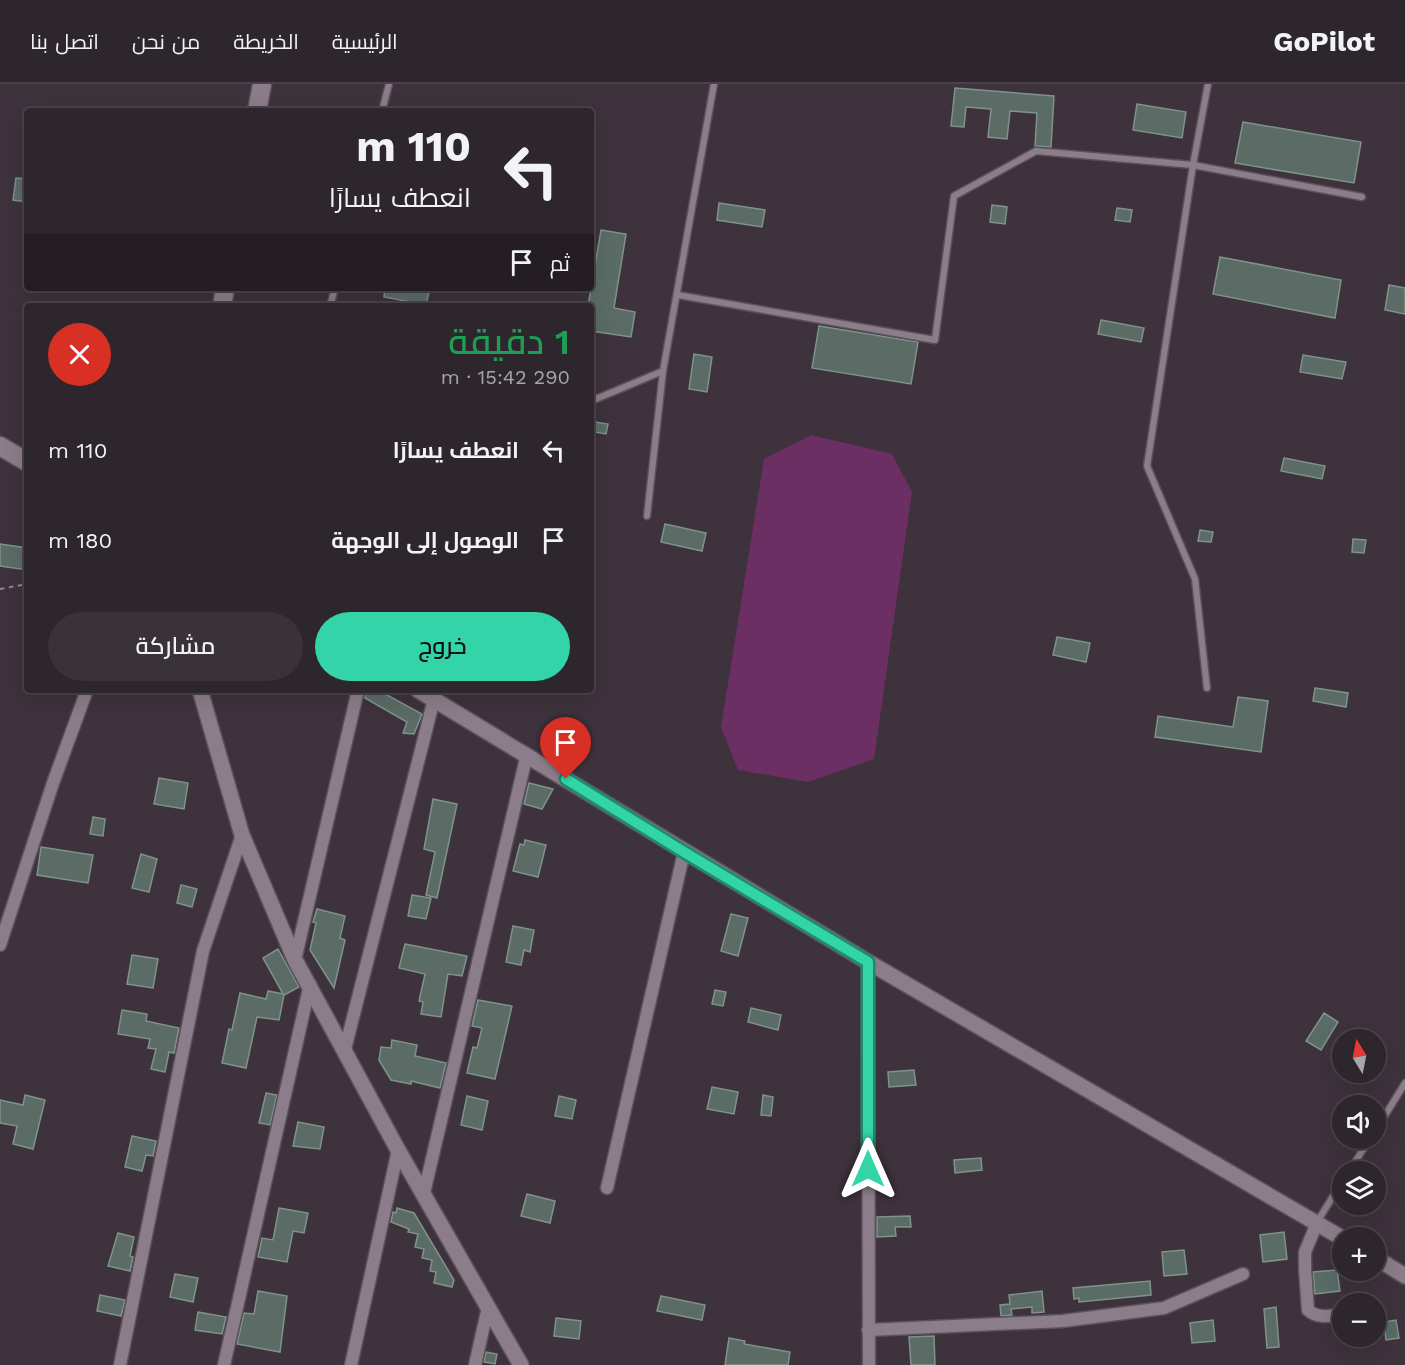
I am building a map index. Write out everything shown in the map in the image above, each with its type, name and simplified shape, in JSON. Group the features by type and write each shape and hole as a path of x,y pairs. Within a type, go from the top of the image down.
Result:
{"main road":[{"path":"258,108 262,84"},
{"path":"0,446 24,460"}],"street":[{"path":"0,945 53,783 86,693"},
{"path":"201,693 242,835 295,960 521,1365"},
{"path":"295,960 357,693"},
{"path":"423,693 868,962 1332,1232"},
{"path":"345,1049 434,699"},
{"path":"424,1193 527,754"},
{"path":"120,1365 203,951 242,835"},
{"path":"607,1188 684,852"},
{"path":"868,962 869,1365"},
{"path":"224,1365 310,984"},
{"path":"351,1365 399,1150"},
{"path":"1317,1223 1305,1252 1308,1310 1314,1315 1332,1316"},
{"path":"1386,1264 1405,1276"},
{"path":"868,1330 1063,1321 1164,1308 1243,1274"},
{"path":"475,1365 488,1307"}],"lane":[{"path":"383,108 389,84"},
{"path":"647,516 663,372 714,84"},
{"path":"1207,688 1195,579 1147,466 1193,165 1208,84"},
{"path":"678,295 935,340 954,196 1036,151 1193,165 1362,197"},
{"path":"594,399 663,372"},
{"path":"1386,1114 1405,1083"},
{"path":"1317,1223 1332,1198"}],"path":[{"path":"0,589 24,585"}],"shaded area":[{"path":"811,435 892,454 912,492 874,759 808,782 738,770 721,727 764,459"}],"building":[{"path":"955,88 1054,96 1051,147 1035,146 1037,113 1010,111 1007,139 988,137 991,109 966,107 964,127 951,126"},
{"path":"1137,104 1186,112 1182,138 1133,130"},
{"path":"1243,122 1361,142 1354,183 1235,163"},
{"path":"16,178 24,179 24,202 13,200"},
{"path":"719,203 765,210 762,227 717,220"},
{"path":"992,205 1007,207 1005,224 990,222"},
{"path":"1117,208 1132,210 1130,222 1115,220"},
{"path":"601,230 626,234 614,308 635,312 631,337 594,331 594,303 589,303 591,291 594,291 594,271"},
{"path":"1220,257 1341,280 1335,318 1213,294"},
{"path":"1389,285 1405,288 1405,314 1385,310"},
{"path":"385,291 429,291 426,303 384,297"},
{"path":"1101,320 1144,328 1141,342 1098,334"},
{"path":"819,326 918,342 911,384 812,368"},
{"path":"694,354 712,357 707,392 689,389"},
{"path":"1303,355 1346,362 1342,379 1300,372"},
{"path":"595,422 608,424 606,434 594,432"},
{"path":"1284,458 1325,466 1322,479 1281,471"},
{"path":"665,524 706,533 702,551 661,542"},
{"path":"1200,530 1213,532 1211,542 1198,541"},
{"path":"1353,539 1366,540 1364,553 1352,552"},
{"path":"0,544 24,548 24,570 0,566"},
{"path":"1057,637 1090,643 1086,662 1053,655"},
{"path":"1315,688 1348,693 1346,707 1313,701"},
{"path":"366,693 384,693 422,714 414,734 403,733 407,722 365,698"},
{"path":"1238,697 1268,701 1261,752 1155,737 1158,716 1233,727"},
{"path":"159,778 188,783 184,809 154,804"},
{"path":"529,783 553,789 542,809 524,804"},
{"path":"433,799 457,804 437,898 426,895 435,852 424,849"},
{"path":"93,817 105,819 103,836 90,834"},
{"path":"525,840 546,845 538,877 513,871 520,844 524,845"},
{"path":"41,847 93,855 88,883 37,875"},
{"path":"141,854 157,859 149,892 132,888"},
{"path":"181,885 197,889 192,907 177,903"},
{"path":"412,895 431,898 426,919 408,916"},
{"path":"317,909 345,916 340,938 345,940 334,988 310,950"},
{"path":"731,914 748,918 738,956 721,951"},
{"path":"513,926 534,930 530,952 524,950 521,965 506,962"},
{"path":"405,944 467,956 462,976 448,974 441,1017 421,1014 423,1002 419,1001 425,974 399,968"},
{"path":"278,949 299,987 284,995 279,1020 257,1017 246,1068 222,1063 240,993 266,999 268,991 283,994 263,958"},
{"path":"132,955 158,959 153,988 127,984"},
{"path":"715,990 726,992 723,1006 712,1004"},
{"path":"478,1000 512,1006 495,1079 467,1073 473,1047 477,1048 482,1028 472,1026"},
{"path":"751,1008 781,1015 778,1030 748,1022"},
{"path":"122,1010 147,1014 146,1021 179,1028 174,1053 169,1052 165,1072 151,1069 156,1049 148,1048 150,1039 118,1034"},
{"path":"1324,1013 1338,1022 1321,1050 1306,1041"},
{"path":"392,1040 417,1045 415,1056 446,1063 440,1088 411,1081 411,1084 391,1080 379,1060 381,1047 391,1048"},
{"path":"914,1070 916,1085 889,1087 888,1072"},
{"path":"712,1087 738,1092 734,1114 707,1109"},
{"path":"266,1093 277,1095 270,1125 259,1123"},
{"path":"25,1095 45,1100 33,1149 13,1144 17,1126 0,1123 0,1100 23,1105"},
{"path":"763,1095 773,1097 771,1116 761,1115"},
{"path":"467,1096 488,1101 482,1130 461,1125"},
{"path":"559,1096 576,1100 572,1119 555,1116"},
{"path":"298,1122 324,1127 320,1149 293,1146"},
{"path":"132,1136 156,1141 153,1156 146,1155 142,1171 125,1167"},
{"path":"981,1158 982,1170 955,1173 954,1160"},
{"path":"527,1194 555,1201 550,1223 521,1216"},
{"path":"279,1208 308,1213 304,1233 293,1231 287,1262 258,1257 262,1238 273,1240"},
{"path":"397,1208 414,1213 454,1280 452,1287 434,1283 436,1272 430,1271 432,1260 422,1258 424,1249 415,1247 418,1234 408,1232 409,1229 391,1222 393,1212 396,1213"},
{"path":"910,1216 911,1227 895,1227 896,1236 877,1237 877,1217"},
{"path":"1284,1232 1287,1259 1263,1262 1260,1235"},
{"path":"118,1233 134,1237 130,1271 108,1266"},
{"path":"1184,1250 1187,1274 1164,1276 1162,1252"},
{"path":"1332,1270 1332,1281 1339,1281 1340,1291 1315,1294 1313,1272"},
{"path":"175,1274 198,1278 193,1302 170,1297"},
{"path":"1150,1281 1151,1295 1079,1302 1079,1298 1074,1299 1073,1288"},
{"path":"258,1291 287,1296 280,1352 237,1344 244,1313 254,1314"},
{"path":"1042,1291 1044,1312 1032,1313 1032,1307 1011,1309 1012,1315 1001,1316 1000,1305 1010,1304 1009,1295"},
{"path":"100,1295 125,1300 121,1316 97,1311"},
{"path":"661,1296 705,1305 702,1320 657,1311"},
{"path":"1276,1307 1279,1347 1267,1348 1264,1309"},
{"path":"198,1312 226,1317 222,1334 195,1330"},
{"path":"556,1318 581,1321 579,1339 554,1336"},
{"path":"1213,1320 1215,1341 1192,1343 1190,1323"},
{"path":"1396,1320 1399,1338 1386,1340 1386,1322"},
{"path":"934,1336 935,1365 911,1365 909,1337"},
{"path":"729,1338 745,1341 744,1344 790,1352 788,1365 725,1365"},
{"path":"486,1352 497,1354 495,1364 484,1362"}],"route":[{"path":"566,779 868,962 868,1169"}]}
